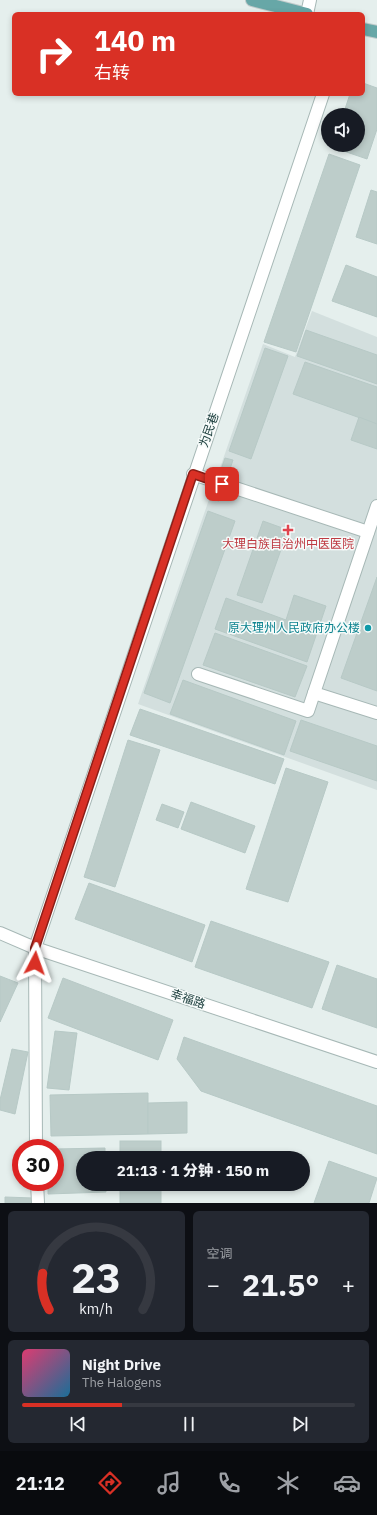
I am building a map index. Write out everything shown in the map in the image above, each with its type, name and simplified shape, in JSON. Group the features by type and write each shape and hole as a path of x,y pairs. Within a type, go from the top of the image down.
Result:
{"main road":[{"path":"252,0 299,12"},
{"path":"365,29 377,32"}],"street":[{"path":"307,12 310,0"},
{"name":"为民巷","path":"36,1139 35,948 193,474 322,96"},
{"path":"193,474 368,532"},
{"path":"198,674 308,711 377,506"},
{"path":"314,693 377,713"},
{"name":"幸福路","path":"0,932 35,948 377,1062"},
{"path":"37,1191 38,1203"}],"shaded area":[{"name":"大理白族自治州中医医院","path":"312,311 377,337 377,790 138,704 263,344 295,357"}],"building":[{"path":"365,84 377,88 377,129 367,159 347,152 365,152 365,108 345,108 349,96 365,96"},
{"path":"329,154 360,165 296,352 264,342"},
{"path":"371,190 377,192 377,244 356,237"},
{"path":"346,265 377,277 377,317 332,301"},
{"path":"306,330 377,355 377,384 297,356"},
{"path":"265,348 288,356 251,459 229,451"},
{"path":"305,362 377,387 377,424 293,394"},
{"path":"359,417 377,424 377,449 351,440"},
{"path":"225,458 233,460 219,501 211,499"},
{"path":"208,511 235,521 170,703 144,693"},
{"path":"263,521 288,530 262,603 237,595"},
{"name":"原大理州人民政府办公楼","path":"377,577 377,691 341,678"},
{"path":"294,595 326,606 307,662 215,629 226,598 286,620"},
{"path":"215,633 307,666 295,697 203,665"},
{"path":"183,680 296,721 284,755 170,714"},
{"path":"140,709 284,759 275,784 130,735"},
{"path":"301,720 377,746 377,781 290,751"},
{"path":"128,740 160,750 115,887 84,877"},
{"path":"286,768 328,782 288,902 246,889"},
{"path":"191,802 255,826 245,853 181,829"},
{"path":"162,804 184,812 178,828 156,820"},
{"path":"89,883 205,925 192,962 75,919"},
{"path":"211,921 329,962 312,1008 195,967"},
{"path":"337,965 377,979 377,1028 322,1009"},
{"path":"0,976 18,983 0,1022"},
{"path":"63,978 173,1020 158,1060 48,1018"},
{"path":"55,1031 77,1033 69,1090 47,1088"},
{"path":"184,1037 377,1106 377,1154 201,1091 177,1059"},
{"path":"12,1049 28,1052 15,1114 0,1110 0,1100"},
{"path":"148,1093 148,1134 51,1136 50,1095"},
{"path":"187,1102 187,1133 148,1134 148,1103"},
{"path":"120,1141 161,1141 161,1151 120,1151"},
{"path":"105,1148 105,1151 76,1151 76,1191 106,1192 48,1194 48,1191 64,1191 64,1149"},
{"path":"329,1161 377,1178 369,1203 314,1203"},
{"path":"120,1191 161,1191 161,1203 120,1203"},
{"path":"5,1197 33,1198 33,1203 5,1203"}],"place":[{"name":"大理白族自治州中医医院","path":"288,530"},
{"name":"原大理州人民政府办公楼","path":"368,628"}],"route":[{"path":"35,963 35,948 193,474 222,484"}]}
